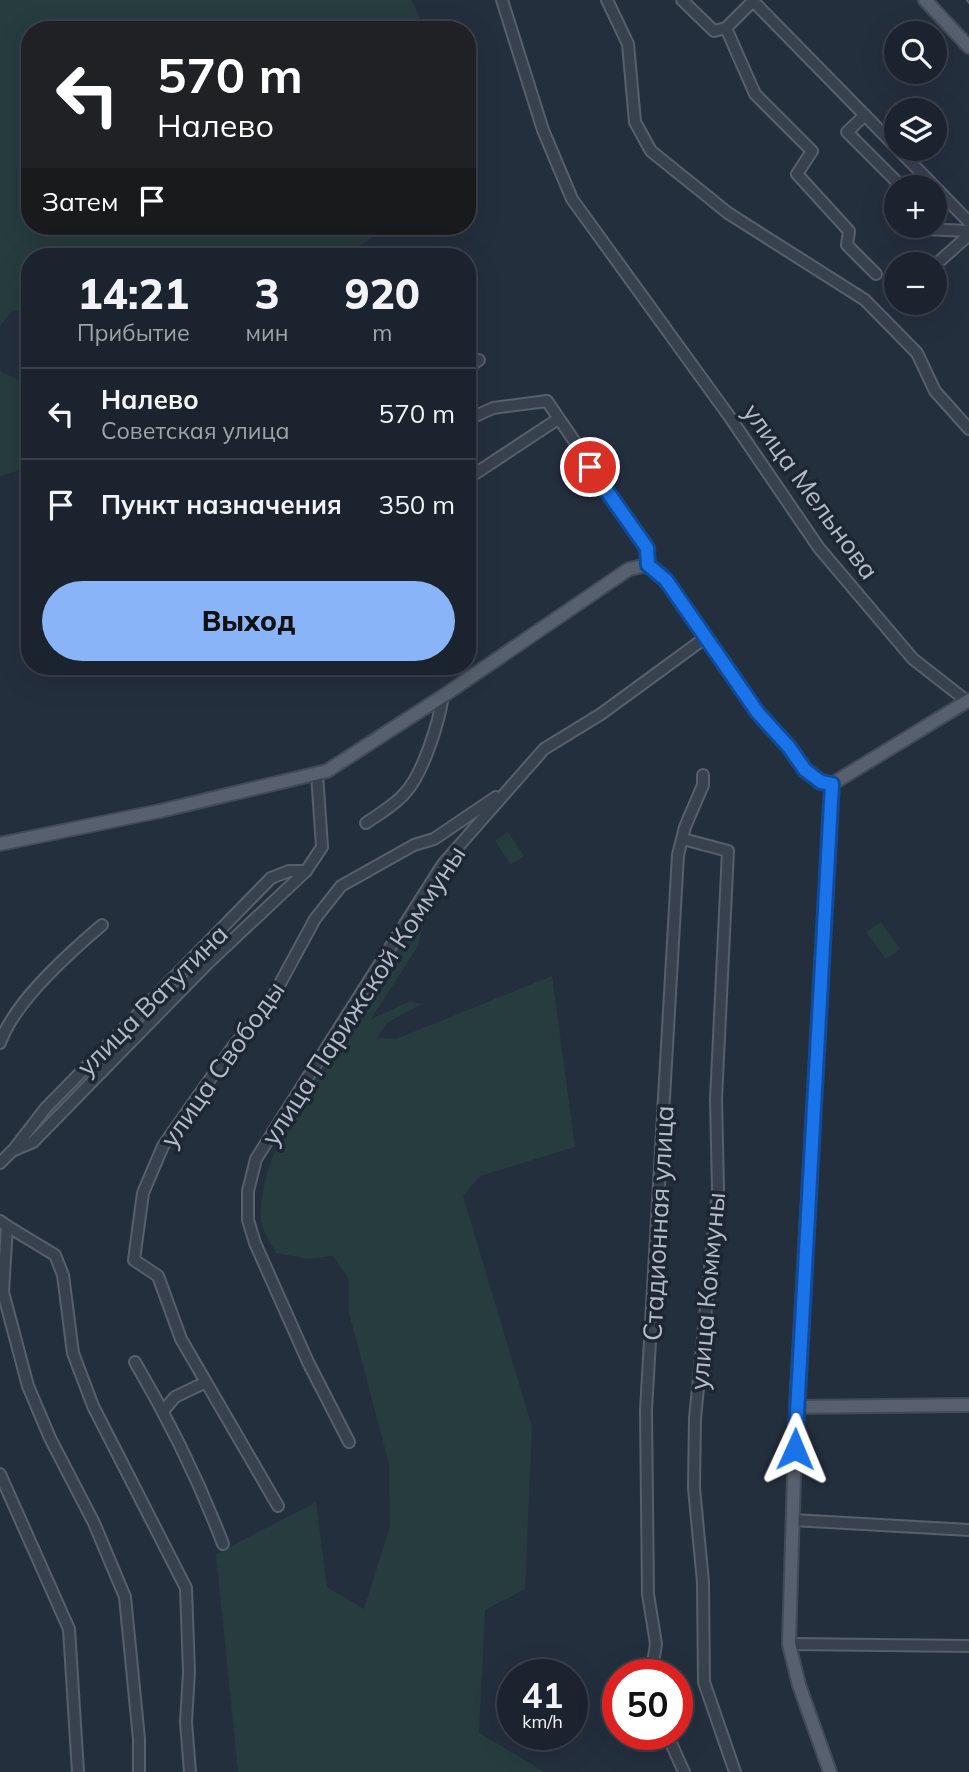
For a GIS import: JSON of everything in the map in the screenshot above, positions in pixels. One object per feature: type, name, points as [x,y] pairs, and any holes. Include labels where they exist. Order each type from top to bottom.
[{"type":"main road","points":[[925,0],[969,47]]},
{"type":"main road","points":[[476,673],[629,569],[648,565],[666,580],[758,713],[789,747],[805,770],[821,782],[832,784],[968,700]]},
{"type":"main road","points":[[0,844],[317,775],[474,675]]},
{"type":"main road","points":[[830,1772],[799,1685],[789,1644],[796,1407],[832,784]]},
{"type":"main road","points":[[796,1407],[969,1405]]},
{"type":"street","name":"улица Мельнова","points":[[502,0],[542,130],[572,200],[819,548],[913,659],[968,700]]},
{"type":"street","points":[[607,0],[628,44],[635,122],[651,151],[728,213],[865,300],[917,353],[935,391],[969,429]]},
{"type":"street","points":[[682,0],[714,31],[726,28],[754,1],[884,135]]},
{"type":"street","points":[[726,28],[755,94],[812,151],[797,174],[849,230],[847,245],[876,274]]},
{"type":"street","points":[[865,115],[847,132],[890,175]]},
{"type":"street","points":[[910,161],[969,222]]},
{"type":"street","points":[[947,231],[969,233]]},
{"type":"street","points":[[947,254],[969,233]]},
{"type":"street","points":[[476,416],[493,408],[547,401],[647,548],[648,565]]},
{"type":"street","points":[[476,473],[558,419]]},
{"type":"street","name":"улица Парижской Коммуны","points":[[349,1442],[255,1244],[248,1220],[248,1191],[256,1159],[443,864],[544,749],[601,714],[705,638]]},
{"type":"street","points":[[366,823],[404,794],[414,781],[440,713],[443,696]]},
{"type":"street","name":"улица Ватутина","points":[[12,1151],[33,1142],[207,964],[306,871],[322,847],[317,775]]},
{"type":"street","name":"Стадионная улица","points":[[654,1659],[656,1644],[648,1594],[646,1410],[678,855],[685,827],[703,785],[703,775]]},
{"type":"street","name":"улица Свободы","points":[[278,1506],[181,1339],[158,1276],[134,1260],[143,1193],[163,1146],[232,1048],[270,1002],[315,919],[341,886],[414,845],[434,839],[516,783]]},
{"type":"street","name":"улица Коммуны","points":[[683,839],[728,851],[716,1099],[718,1189],[695,1418],[694,1488],[703,1582],[704,1682],[735,1772]]},
{"type":"street","name":"улица Ватутина","points":[[0,1163],[54,1099],[271,878],[289,871],[306,871]]},
{"type":"street","points":[[0,1043],[15,1016],[59,962],[103,925]]},
{"type":"street","points":[[3,1223],[3,1293],[28,1386],[50,1438],[94,1523],[125,1597],[139,1739],[139,1772]]},
{"type":"street","points":[[3,1223],[55,1255],[63,1275],[73,1353],[93,1406],[186,1588],[189,1672],[186,1722],[190,1772]]},
{"type":"street","points":[[135,1362],[163,1410],[223,1544]]},
{"type":"street","points":[[163,1410],[175,1397],[206,1382]]},
{"type":"street","points":[[0,1474],[13,1497],[69,1629],[78,1772]]},
{"type":"street","points":[[0,1485],[13,1497]]},
{"type":"street","points":[[793,1520],[969,1530]]},
{"type":"street","points":[[789,1644],[969,1646]]},
{"type":"street","points":[[674,1750],[684,1772]]},
{"type":"green space","points":[[0,0],[412,0],[421,21],[21,21],[21,235],[375,235],[357,248],[21,248],[21,310],[13,311],[0,326]]},
{"type":"green space","points":[[0,366],[1,372],[21,381],[21,470],[0,476]]},
{"type":"green space","points":[[508,832],[524,856],[511,865],[495,841]]},
{"type":"green space","points":[[440,890],[441,897],[423,924],[418,946],[371,1019],[411,1001],[422,1004],[387,1023],[377,1038],[396,1039],[552,976],[575,1147],[480,1176],[463,1196],[532,1427],[525,1589],[485,1610],[479,1733],[497,1744],[497,1750],[508,1750],[545,1772],[238,1772],[216,1554],[316,1502],[327,1587],[364,1609],[390,1526],[389,1464],[349,1313],[349,1279],[333,1256],[309,1259],[276,1253],[264,1232],[261,1219],[263,1192],[270,1165],[293,1111],[417,920]]},
{"type":"green space","points":[[881,922],[900,949],[886,959],[866,932]]},
{"type":"route","points":[[590,467],[647,548],[648,565],[666,580],[758,713],[812,777],[832,784],[795,1449]]}]
